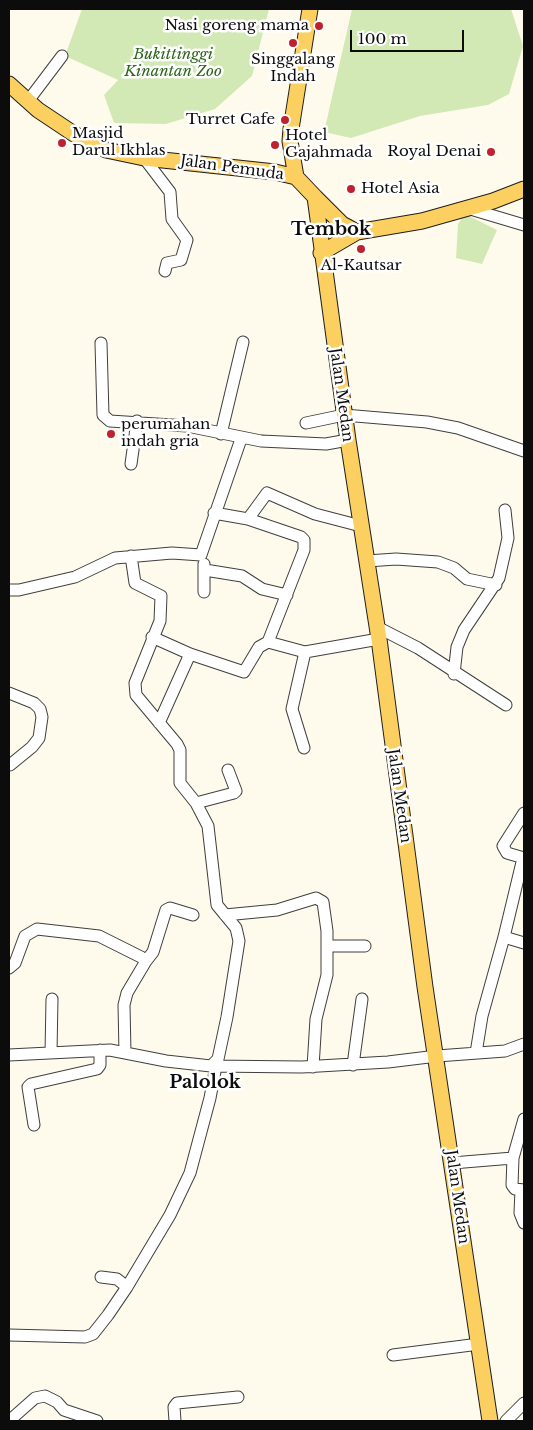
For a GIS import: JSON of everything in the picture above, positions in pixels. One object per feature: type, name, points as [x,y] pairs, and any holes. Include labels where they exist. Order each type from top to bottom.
[{"type":"main road","points":[[310,9],[291,129],[290,141],[296,177],[342,224],[357,232]]},
{"type":"main road","name":"Jalan Pemuda","points":[[9,84],[28,101],[84,140],[106,150],[144,158],[275,172],[296,177]]},
{"type":"main road","points":[[321,252],[357,232],[422,221],[493,201],[524,189]]},
{"type":"main road","name":"Jalan Medan","points":[[315,196],[344,414],[378,633],[395,770],[490,1421]]},
{"type":"street","points":[[28,101],[62,56]]},
{"type":"street","points":[[144,158],[170,192],[172,219],[187,240],[181,260],[167,262],[165,271]]},
{"type":"street","points":[[467,208],[524,225]]},
{"type":"street","points":[[221,434],[243,342]]},
{"type":"street","points":[[101,343],[103,415],[110,421],[187,426],[241,439],[308,444],[348,440]]},
{"type":"street","points":[[306,423],[344,414],[446,424],[524,451]]},
{"type":"street","points":[[131,464],[137,422]]},
{"type":"street","points":[[204,592],[205,570],[201,555],[241,439]]},
{"type":"street","points":[[248,520],[268,493],[315,514],[361,526]]},
{"type":"street","points":[[454,674],[457,647],[464,630],[496,585],[508,538],[504,510]]},
{"type":"street","points":[[152,636],[190,654],[244,672],[259,647],[268,642],[304,550],[304,540],[301,537],[248,520],[214,513]]},
{"type":"street","points":[[9,590],[18,590],[75,577],[115,558],[172,553],[201,555]]},
{"type":"street","points":[[9,1335],[89,1336],[103,1321],[127,1287],[170,1215],[193,1167],[213,1066],[218,1059],[227,1017],[238,941],[236,928],[217,905],[214,895],[208,826],[196,803],[180,783],[180,750],[139,699],[135,690],[152,636],[160,621],[161,596],[135,583],[131,556]]},
{"type":"street","points":[[367,561],[396,559],[438,562],[454,568],[467,579],[496,585]]},
{"type":"street","points":[[205,570],[242,576],[262,589],[287,595]]},
{"type":"street","points":[[268,642],[304,652],[378,633],[418,648],[454,674],[506,705]]},
{"type":"street","points":[[304,652],[292,709],[304,748]]},
{"type":"street","points":[[159,723],[190,654]]},
{"type":"street","points":[[9,692],[34,704],[40,710],[42,717],[39,738],[32,747],[10,765]]},
{"type":"street","points":[[196,803],[236,791],[228,770]]},
{"type":"street","points":[[476,1053],[482,1016],[524,858],[507,853],[503,846],[524,813]]},
{"type":"street","points":[[225,915],[277,910],[320,899],[323,902],[328,946],[327,975],[316,1019],[313,1067]]},
{"type":"street","points":[[125,1053],[124,1005],[127,993],[153,952],[166,910],[170,908],[193,915]]},
{"type":"street","points":[[9,968],[15,963],[25,936],[37,929],[70,931],[99,936],[141,957],[146,962]]},
{"type":"street","points":[[504,937],[524,943]]},
{"type":"street","points":[[328,946],[365,946]]},
{"type":"street","points":[[353,1065],[362,998]]},
{"type":"street","points":[[51,1053],[52,999]]},
{"type":"street","points":[[9,1055],[100,1050],[125,1053],[166,1062],[213,1066],[313,1067],[505,1051],[524,1044]]},
{"type":"street","points":[[34,1125],[28,1087],[32,1084],[97,1069],[100,1064],[100,1050]]},
{"type":"street","points":[[524,1120],[513,1158],[512,1185],[514,1188],[523,1190],[520,1213],[524,1223]]},
{"type":"street","points":[[452,1163],[513,1158]]},
{"type":"street","points":[[101,1277],[118,1279],[127,1287]]},
{"type":"street","points":[[393,1355],[479,1344]]},
{"type":"street","points":[[9,1421],[35,1398],[45,1396],[57,1402],[64,1410],[96,1421]]},
{"type":"street","points":[[175,1421],[174,1407],[177,1403],[238,1397]]},
{"type":"street","points":[[506,1421],[524,1403]]},
{"type":"green space","name":"Bukittinggi Kinantan Zoo","points":[[82,9],[269,9],[252,76],[215,109],[166,124],[114,123],[104,95],[118,80],[65,56]]},
{"type":"green space","points":[[352,9],[511,9],[523,46],[509,94],[488,105],[420,116],[351,138],[324,132]]},
{"type":"green space","points":[[465,214],[497,230],[482,264],[456,258],[458,224]]},
{"type":"place","name":"Nasi goreng mama","points":[[319,26]]},
{"type":"place","name":"Singgalang Indah","points":[[293,43]]},
{"type":"place","name":"Turret Cafe","points":[[285,120]]},
{"type":"place","name":"Masjid Darul Ikhlas","points":[[62,143]]},
{"type":"place","name":"Hotel Gajahmada","points":[[275,145]]},
{"type":"place","name":"Royal Denai","points":[[491,152]]},
{"type":"place","name":"Hotel Asia","points":[[351,189]]},
{"type":"place","name":"Al-Kautsar","points":[[361,249]]},
{"type":"place","name":"perumahan indah gria","points":[[111,434]]},
{"type":"district","name":"Tembok","points":[[331,230]]},
{"type":"district","name":"Palolok","points":[[205,1083]]}]
